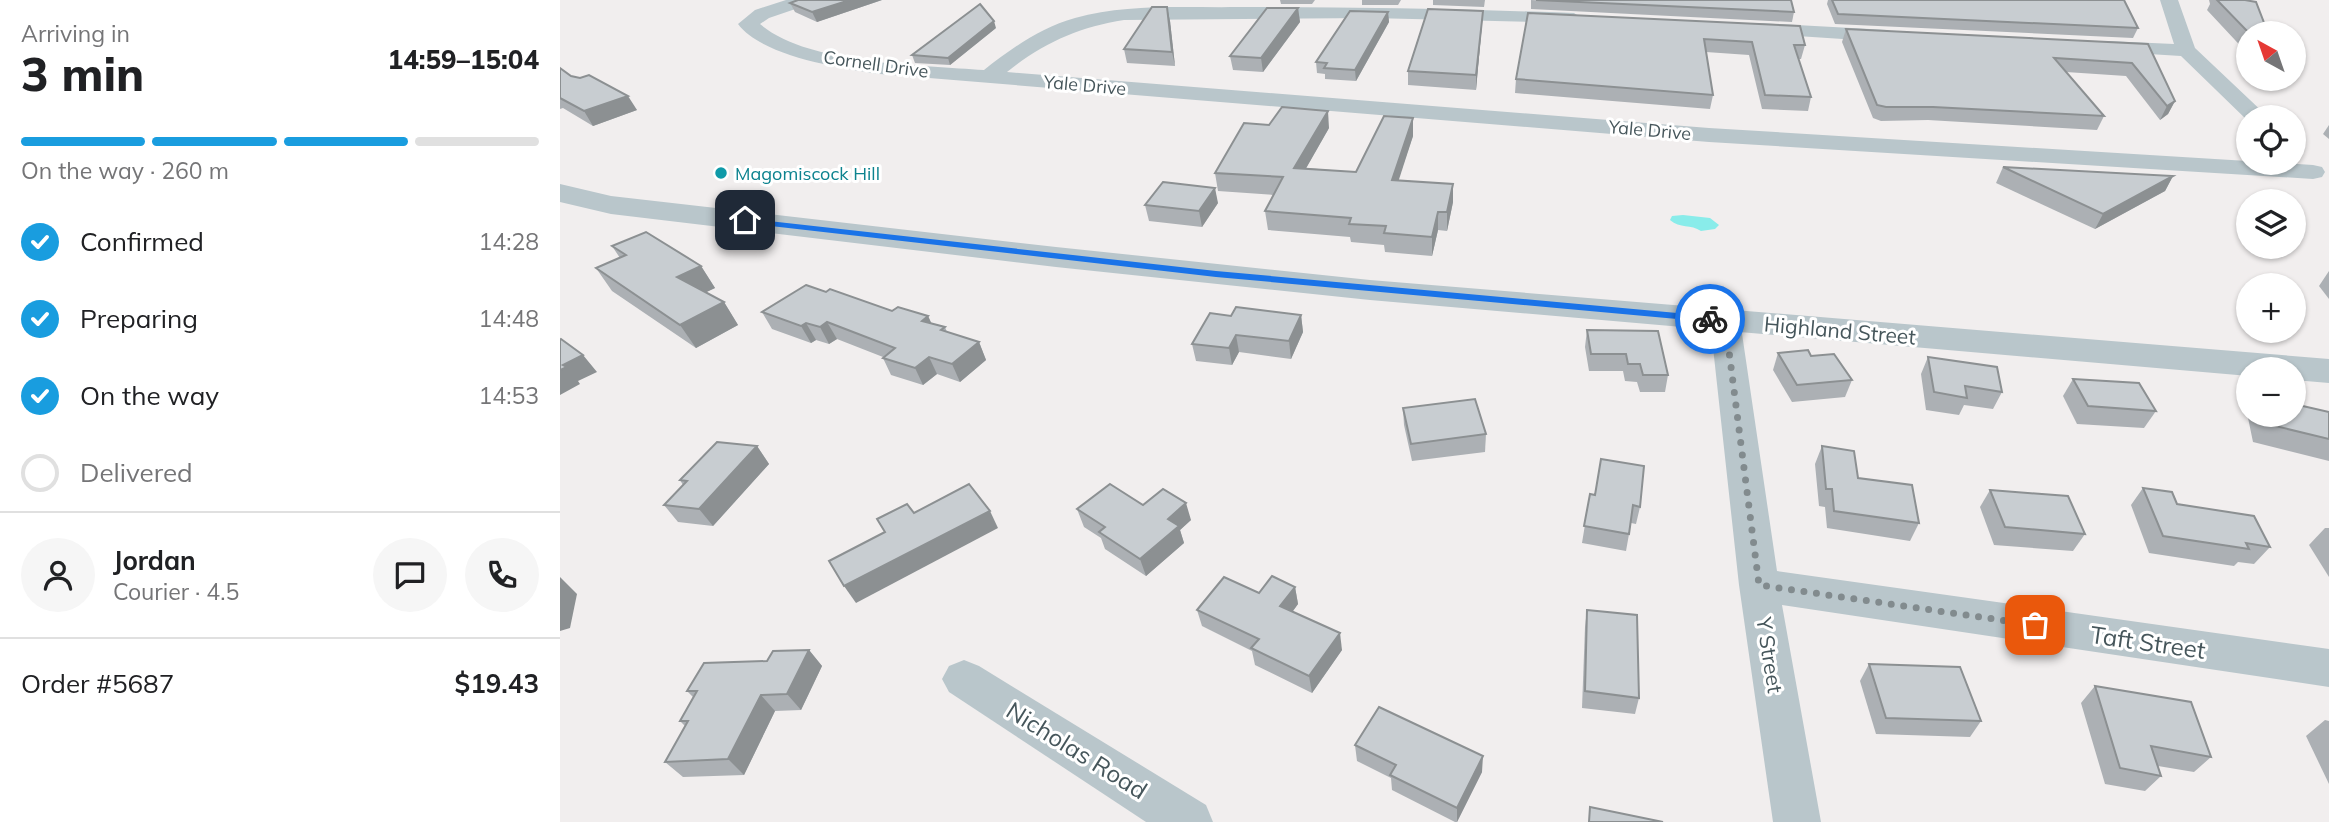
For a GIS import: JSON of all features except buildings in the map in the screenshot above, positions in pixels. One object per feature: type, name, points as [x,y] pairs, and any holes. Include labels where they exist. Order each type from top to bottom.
[{"type":"street","name":"Cornell Drive","points":[[804,0],[762,14],[748,24],[782,42],[844,62],[880,68],[988,77]]},
{"type":"street","points":[[2169,0],[2186,50],[2244,105]]},
{"type":"street","points":[[988,77],[1025,47],[1050,33],[1086,20],[1124,14],[1371,12],[1593,20]]},
{"type":"street","points":[[1735,28],[1912,38]]},
{"type":"street","points":[[2092,46],[2186,50]]},
{"type":"street","name":"Yale Drive","points":[[988,77],[1709,135],[2321,180]]},
{"type":"street","points":[[2306,166],[2321,180]]},
{"type":"street","name":"Highland Street","points":[[560,193],[611,205],[1359,289],[2329,371]]},
{"type":"street","name":"Y Street","points":[[1725,320],[1759,585],[1797,822]]},
{"type":"street","name":"Taft Street","points":[[1759,585],[2329,668]]},
{"type":"street","name":"Nicholas Road","points":[[964,679],[1189,822]]},
{"type":"water","points":[[1672,216],[1710,218],[1719,225],[1715,229],[1701,231],[1670,220]]},
{"type":"way so far","points":[[1710,319],[1725,320],[1734,407],[1759,585],[2035,625]]},
{"type":"place","name":"Magomiscock Hill","points":[[721,173]]},
{"type":"route","points":[[745,220],[1370,290],[1710,319]]}]
